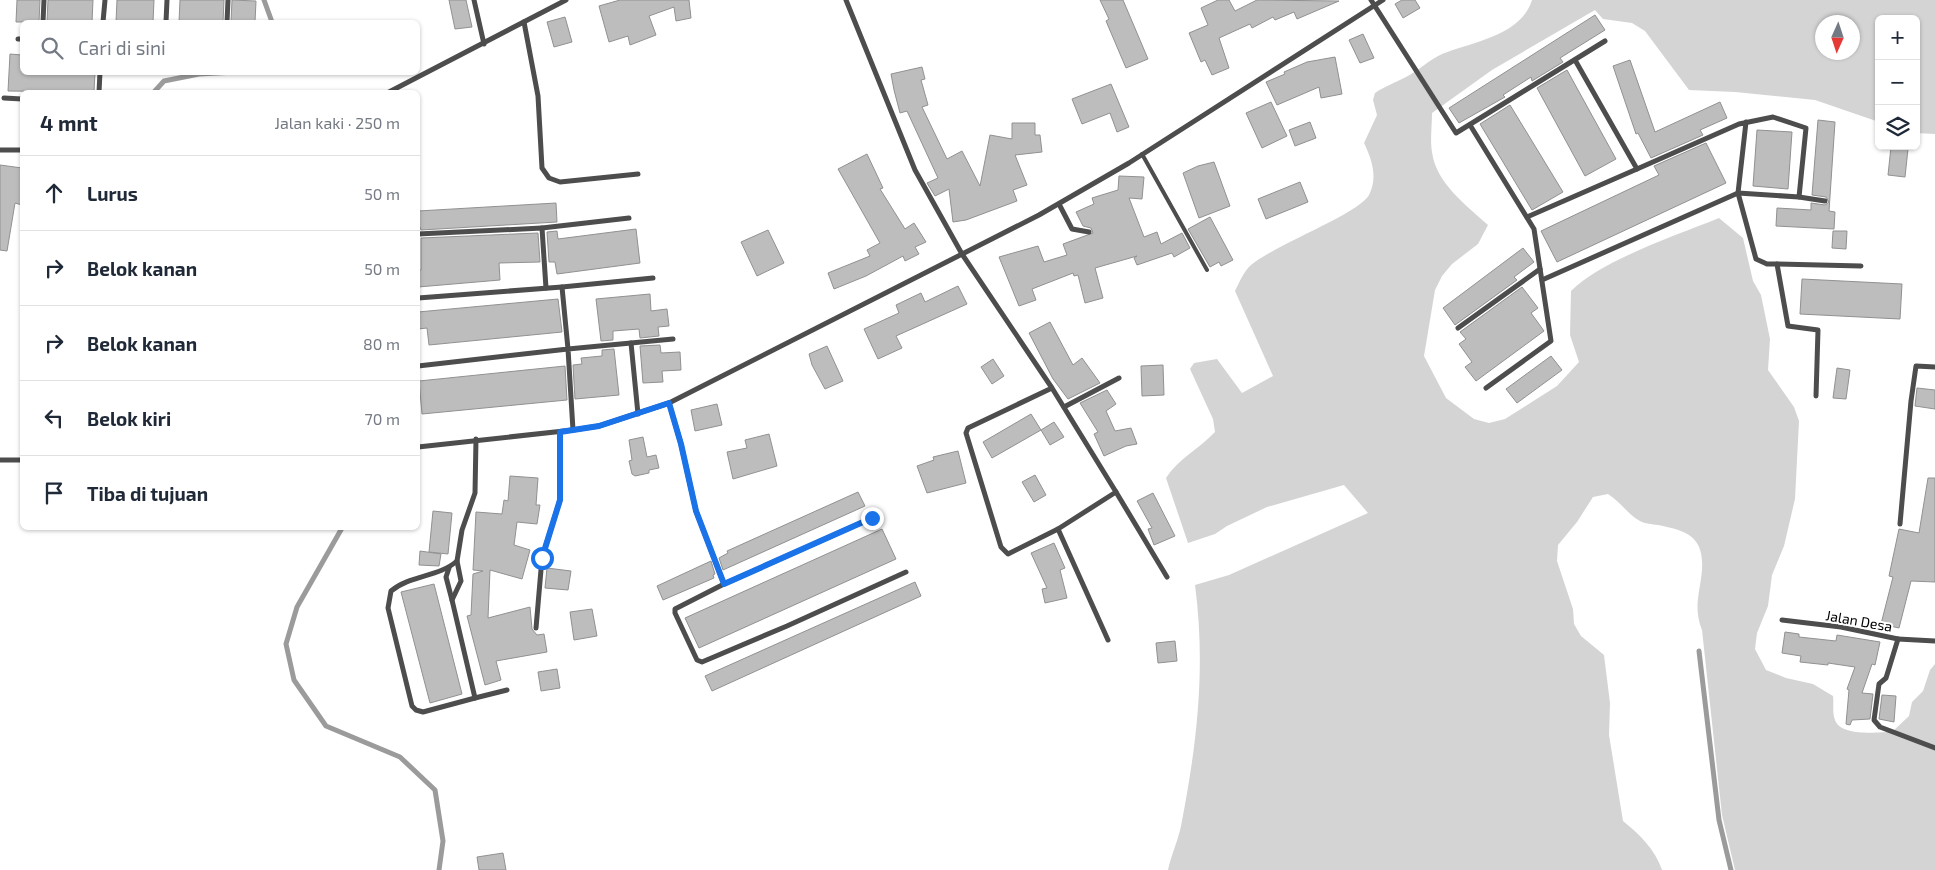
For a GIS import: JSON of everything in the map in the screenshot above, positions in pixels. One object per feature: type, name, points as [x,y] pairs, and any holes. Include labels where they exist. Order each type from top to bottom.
[{"type":"street","points":[[43,20],[44,0]]},
{"type":"street","points":[[103,20],[105,0]]},
{"type":"street","points":[[166,20],[167,0]]},
{"type":"street","points":[[227,20],[228,0]]},
{"type":"street","points":[[474,0],[484,44]]},
{"type":"street","points":[[393,90],[566,0]]},
{"type":"street","points":[[846,0],[915,170],[962,254],[1052,388],[1167,577]]},
{"type":"street","points":[[420,447],[476,439],[574,430],[638,414],[669,403],[1059,204],[1142,154],[1373,2],[1383,0]]},
{"type":"street","points":[[1373,2],[1456,133],[1605,41]]},
{"type":"street","points":[[524,22],[538,96],[542,168],[549,178],[560,182],[638,174]]},
{"type":"street","points":[[1575,60],[1638,169]]},
{"type":"street","points":[[99,90],[100,75]]},
{"type":"street","points":[[4,98],[20,99]]},
{"type":"street","points":[[1527,217],[1746,122],[1773,117],[1806,128],[1799,197]]},
{"type":"street","points":[[1746,122],[1738,193],[1756,259],[1767,264],[1861,266]]},
{"type":"street","points":[[1470,125],[1534,229],[1551,341],[1486,388]]},
{"type":"street","points":[[0,150],[20,150]]},
{"type":"street","points":[[1542,280],[1738,193],[1799,197],[1825,201]]},
{"type":"street","points":[[1059,204],[1072,229],[1089,232]]},
{"type":"street","points":[[420,234],[542,228],[629,218]]},
{"type":"street","points":[[542,228],[546,288]]},
{"type":"street","points":[[1777,264],[1788,326],[1818,330],[1816,396]]},
{"type":"street","points":[[1458,328],[1540,269]]},
{"type":"street","points":[[420,298],[652,278]]},
{"type":"street","points":[[562,287],[574,430]]},
{"type":"street","points":[[420,366],[673,339]]},
{"type":"street","points":[[631,343],[638,414]]},
{"type":"street","points":[[1900,524],[1916,366],[1935,367]]},
{"type":"street","points":[[1064,407],[1119,378]]},
{"type":"street","points":[[1052,388],[968,428],[966,433],[1004,551],[1012,553],[1058,529],[1116,492]]},
{"type":"street","points":[[669,403],[681,444],[696,511],[724,584]]},
{"type":"street","points":[[536,628],[542,558],[560,500],[560,432]]},
{"type":"street","points":[[452,600],[462,580],[457,561],[462,530],[475,493],[476,439]]},
{"type":"street","points":[[0,460],[20,460]]},
{"type":"street","points":[[872,518],[724,584],[675,609],[675,613],[697,660],[702,662],[906,572]]},
{"type":"street","points":[[1058,529],[1108,640]]},
{"type":"street","points":[[457,561],[449,568],[399,584],[391,590],[388,608],[412,706],[416,710],[423,712],[507,690]]},
{"type":"street","points":[[449,568],[446,577],[475,698]]},
{"type":"street","name":"Jalan Desa","points":[[1782,620],[1841,627],[1898,639],[1886,678],[1879,684],[1874,720],[1880,727],[1935,748]]},
{"type":"street","points":[[1898,639],[1935,641]]},
{"type":"lane","points":[[1142,154],[1207,270]]},
{"type":"shaded area","points":[[1532,0],[1935,0],[1935,134],[1920,133],[1920,15],[1875,15],[1875,121],[1815,100],[1735,92],[1689,90],[1645,31],[1632,23],[1603,19],[1595,10],[1492,70],[1432,113],[1431,147],[1439,174],[1453,193],[1488,225],[1478,244],[1452,264],[1442,276],[1435,290],[1424,356],[1446,398],[1474,419],[1489,423],[1505,419],[1557,386],[1579,362],[1570,335],[1571,291],[1585,280],[1601,269],[1641,249],[1719,218],[1743,238],[1753,281],[1761,295],[1770,339],[1768,370],[1794,407],[1799,421],[1795,499],[1784,546],[1772,575],[1768,606],[1757,633],[1755,649],[1766,670],[1786,678],[1813,684],[1833,696],[1835,720],[1844,729],[1869,733],[1892,732],[1909,716],[1912,702],[1923,691],[1930,670],[1935,664],[1935,870],[1735,870],[1722,815],[1702,630],[1698,614],[1702,570],[1700,550],[1697,543],[1686,533],[1669,527],[1642,522],[1631,515],[1608,494],[1593,497],[1577,522],[1558,545],[1557,561],[1573,609],[1574,624],[1581,636],[1604,655],[1610,703],[1609,735],[1623,821],[1646,843],[1655,855],[1662,870],[1168,870],[1181,826],[1198,706],[1200,646],[1195,585],[1229,575],[1368,513],[1344,485],[1267,507],[1227,526],[1215,534],[1188,543],[1166,478],[1176,465],[1215,432],[1213,419],[1190,369],[1194,363],[1217,359],[1242,393],[1273,376],[1235,291],[1246,270],[1262,257],[1350,211],[1369,195],[1373,182],[1373,169],[1364,143],[1377,115],[1373,100],[1375,93],[1410,75],[1442,54],[1494,36],[1517,22],[1526,12]]},
{"type":"building","points":[[17,0],[40,0],[39,20],[20,20],[20,22],[16,22]]},
{"type":"building","points":[[48,0],[93,0],[92,20],[47,20]]},
{"type":"building","points":[[117,0],[154,0],[153,20],[116,20]]},
{"type":"building","points":[[180,0],[224,0],[223,20],[179,20]]},
{"type":"building","points":[[232,0],[256,1],[255,20],[231,20]]},
{"type":"building","points":[[449,0],[466,0],[472,27],[455,29]]},
{"type":"building","points":[[620,0],[689,0],[691,18],[676,21],[674,7],[649,16],[656,35],[630,45],[628,36],[609,42],[599,6]]},
{"type":"building","points":[[1100,0],[1123,0],[1148,59],[1126,68],[1106,21],[1109,19]]},
{"type":"building","points":[[1218,0],[1229,0],[1235,11],[1257,0],[1339,1],[1297,19],[1294,12],[1275,20],[1273,17],[1252,28],[1250,24],[1219,38],[1229,68],[1212,75],[1205,60],[1201,62],[1189,33],[1208,25],[1201,8]]},
{"type":"building","points":[[1402,0],[1415,0],[1420,8],[1403,18],[1395,4]]},
{"type":"building","points":[[1595,15],[1605,30],[1560,58],[1563,62],[1532,81],[1531,77],[1503,95],[1505,97],[1459,123],[1449,108]]},
{"type":"building","points":[[565,17],[572,42],[554,47],[547,22]]},
{"type":"building","points":[[1363,34],[1374,58],[1360,63],[1349,40]]},
{"type":"building","points":[[10,54],[20,55],[20,75],[95,75],[94,90],[8,91]]},
{"type":"building","points":[[1335,57],[1342,94],[1321,98],[1319,87],[1277,105],[1266,82],[1307,62]]},
{"type":"building","points":[[1630,60],[1655,132],[1720,102],[1727,118],[1700,130],[1703,135],[1651,158],[1638,133],[1636,134],[1613,66]]},
{"type":"building","points":[[922,67],[925,79],[921,80],[928,105],[922,107],[947,159],[962,151],[980,186],[990,135],[1012,139],[1012,123],[1035,123],[1035,135],[1040,135],[1042,152],[1015,155],[1027,185],[1013,190],[1017,201],[966,220],[953,222],[949,189],[935,196],[927,183],[938,178],[907,111],[900,113],[894,90],[891,74]]},
{"type":"building","points":[[1567,70],[1616,159],[1585,176],[1537,88]]},
{"type":"building","points":[[1111,84],[1129,127],[1117,132],[1110,113],[1082,124],[1072,99]]},
{"type":"building","points":[[1271,102],[1287,136],[1262,148],[1246,113]]},
{"type":"building","points":[[1510,105],[1563,192],[1532,210],[1480,124]]},
{"type":"building","points":[[1818,120],[1835,122],[1829,211],[1835,212],[1834,229],[1776,226],[1777,208],[1811,210],[1811,203],[1825,205],[1829,202],[1826,197],[1812,195]]},
{"type":"building","points":[[1310,122],[1316,138],[1295,146],[1289,130]]},
{"type":"building","points":[[1757,130],[1792,132],[1788,189],[1753,186]]},
{"type":"building","points":[[1706,143],[1726,183],[1557,262],[1541,231],[1659,175],[1654,166]]},
{"type":"building","points":[[1891,150],[1908,150],[1905,177],[1888,175]]},
{"type":"building","points":[[867,154],[883,188],[880,189],[905,229],[914,223],[926,242],[915,247],[919,254],[905,261],[903,256],[866,276],[834,289],[828,273],[870,256],[867,250],[880,243],[838,169]]},
{"type":"building","points":[[1214,162],[1230,206],[1199,218],[1183,173],[1198,166]]},
{"type":"building","points":[[0,165],[20,168],[20,204],[15,203],[7,251],[0,250]]},
{"type":"building","points":[[1119,176],[1144,177],[1142,199],[1129,198],[1144,237],[1157,232],[1161,244],[1182,233],[1190,248],[1174,257],[1172,253],[1137,265],[1134,258],[1137,256],[1095,268],[1103,298],[1085,303],[1078,275],[1074,276],[1073,273],[1032,289],[1036,300],[1019,306],[999,257],[1038,246],[1044,262],[1067,255],[1063,244],[1093,233],[1091,228],[1083,226],[1076,212],[1094,204],[1092,198],[1118,190]]},
{"type":"building","points":[[1300,182],[1308,202],[1266,219],[1258,199]]},
{"type":"building","points":[[556,203],[557,222],[421,230],[420,211]]},
{"type":"building","points":[[1210,217],[1233,260],[1221,266],[1219,262],[1210,267],[1188,229]]},
{"type":"building","points":[[636,229],[640,263],[557,274],[555,262],[549,262],[547,232],[557,231],[558,239]]},
{"type":"building","points":[[768,230],[784,263],[757,276],[741,242]]},
{"type":"building","points":[[1833,231],[1847,231],[1846,249],[1832,248]]},
{"type":"building","points":[[538,233],[540,262],[499,263],[500,280],[420,287],[421,238]]},
{"type":"building","points":[[1523,248],[1534,262],[1514,277],[1517,280],[1455,325],[1443,308]]},
{"type":"building","points":[[1802,279],[1902,284],[1900,319],[1800,314]]},
{"type":"building","points":[[958,286],[967,304],[896,336],[902,348],[878,359],[864,329],[899,313],[896,305],[921,293],[925,302]]},
{"type":"building","points":[[1522,287],[1538,308],[1531,313],[1544,331],[1476,381],[1465,367],[1472,362],[1459,344],[1466,339],[1460,332]]},
{"type":"building","points":[[650,294],[651,311],[667,309],[669,326],[658,327],[659,336],[640,338],[639,329],[613,331],[613,340],[601,341],[596,299]]},
{"type":"building","points":[[558,299],[562,332],[429,345],[427,328],[420,329],[420,312]]},
{"type":"building","points":[[1050,322],[1073,365],[1082,358],[1100,383],[1068,399],[1053,379],[1029,333]]},
{"type":"building","points":[[660,345],[661,353],[680,352],[681,370],[662,371],[663,382],[643,383],[640,346]]},
{"type":"building","points":[[827,346],[843,381],[825,389],[812,365],[809,354]]},
{"type":"building","points":[[614,349],[619,395],[575,399],[573,365],[582,364],[581,358],[602,356],[602,350]]},
{"type":"building","points":[[1551,356],[1562,370],[1517,403],[1506,389]]},
{"type":"building","points":[[993,359],[1004,376],[992,384],[981,367]]},
{"type":"building","points":[[1163,365],[1164,395],[1142,396],[1141,366]]},
{"type":"building","points":[[565,366],[567,400],[422,414],[420,381]]},
{"type":"building","points":[[1837,368],[1850,370],[1846,399],[1833,398]]},
{"type":"building","points":[[1917,388],[1935,390],[1935,409],[1915,406]]},
{"type":"building","points":[[1107,390],[1116,404],[1106,411],[1115,431],[1131,428],[1137,444],[1126,446],[1104,456],[1094,434],[1098,432],[1080,403]]},
{"type":"building","points":[[717,404],[722,425],[695,431],[691,410]]},
{"type":"building","points":[[1031,414],[1041,430],[992,458],[983,442]]},
{"type":"building","points":[[1054,422],[1064,437],[1050,445],[1041,430]]},
{"type":"building","points":[[769,434],[777,466],[733,479],[727,452],[747,448],[745,440]]},
{"type":"building","points":[[643,437],[647,457],[656,455],[659,468],[649,470],[649,473],[635,476],[632,474],[629,461],[632,460],[629,440]]},
{"type":"building","points":[[958,451],[966,483],[927,493],[917,466],[934,460],[933,457]]},
{"type":"building","points":[[1035,475],[1046,495],[1034,502],[1022,482]]},
{"type":"building","points":[[510,476],[538,478],[536,505],[540,505],[537,524],[517,522],[514,545],[530,550],[522,579],[490,570],[488,618],[530,607],[532,629],[537,635],[544,634],[547,652],[496,661],[501,680],[485,685],[467,616],[471,615],[473,574],[483,571],[473,570],[476,512],[502,514],[504,500],[508,501]]},
{"type":"building","points":[[1928,478],[1935,478],[1935,582],[1911,581],[1899,628],[1881,624],[1893,577],[1889,576],[1899,529],[1919,533]]},
{"type":"building","points":[[858,492],[865,506],[723,570],[719,558],[728,553],[727,551]]},
{"type":"building","points":[[1153,493],[1175,536],[1154,545],[1148,529],[1152,528],[1137,501]]},
{"type":"building","points":[[433,511],[452,513],[448,554],[429,552]]},
{"type":"building","points":[[882,529],[896,559],[699,648],[685,618]]},
{"type":"building","points":[[1054,543],[1065,568],[1060,570],[1067,598],[1045,603],[1042,589],[1047,588],[1031,553]]},
{"type":"building","points":[[420,551],[441,554],[439,566],[419,565]]},
{"type":"building","points":[[711,561],[715,574],[713,575],[714,578],[663,600],[657,586]]},
{"type":"building","points":[[547,568],[571,571],[568,590],[545,588]]},
{"type":"building","points":[[915,582],[921,596],[712,691],[705,676]]},
{"type":"building","points":[[434,584],[462,694],[430,703],[401,592]]},
{"type":"building","points":[[592,609],[597,636],[574,640],[570,612]]},
{"type":"building","points":[[1785,632],[1799,634],[1799,637],[1836,641],[1837,635],[1880,642],[1875,665],[1872,664],[1862,693],[1873,694],[1870,719],[1852,720],[1850,725],[1846,724],[1849,690],[1847,689],[1855,667],[1828,663],[1828,665],[1800,662],[1801,656],[1782,653]]},
{"type":"building","points":[[1175,641],[1177,661],[1158,663],[1156,643]]},
{"type":"building","points":[[557,669],[560,688],[541,691],[538,672]]},
{"type":"building","points":[[1882,695],[1896,696],[1894,722],[1879,719]]},
{"type":"building","points":[[503,853],[506,870],[479,870],[477,857]]},
{"type":"waterway","points":[[264,0],[271,20]]},
{"type":"waterway","points":[[156,90],[164,81],[194,75]]},
{"type":"waterway","points":[[341,530],[297,607],[286,644],[294,680],[326,726],[400,757],[435,790],[443,841],[439,870]]},
{"type":"waterway","points":[[1699,651],[1719,820],[1731,870]]},
{"type":"route","points":[[542,558],[547,539],[556,520],[560,500],[560,432],[599,426],[669,403],[681,444],[696,511],[724,584],[872,518]]}]
